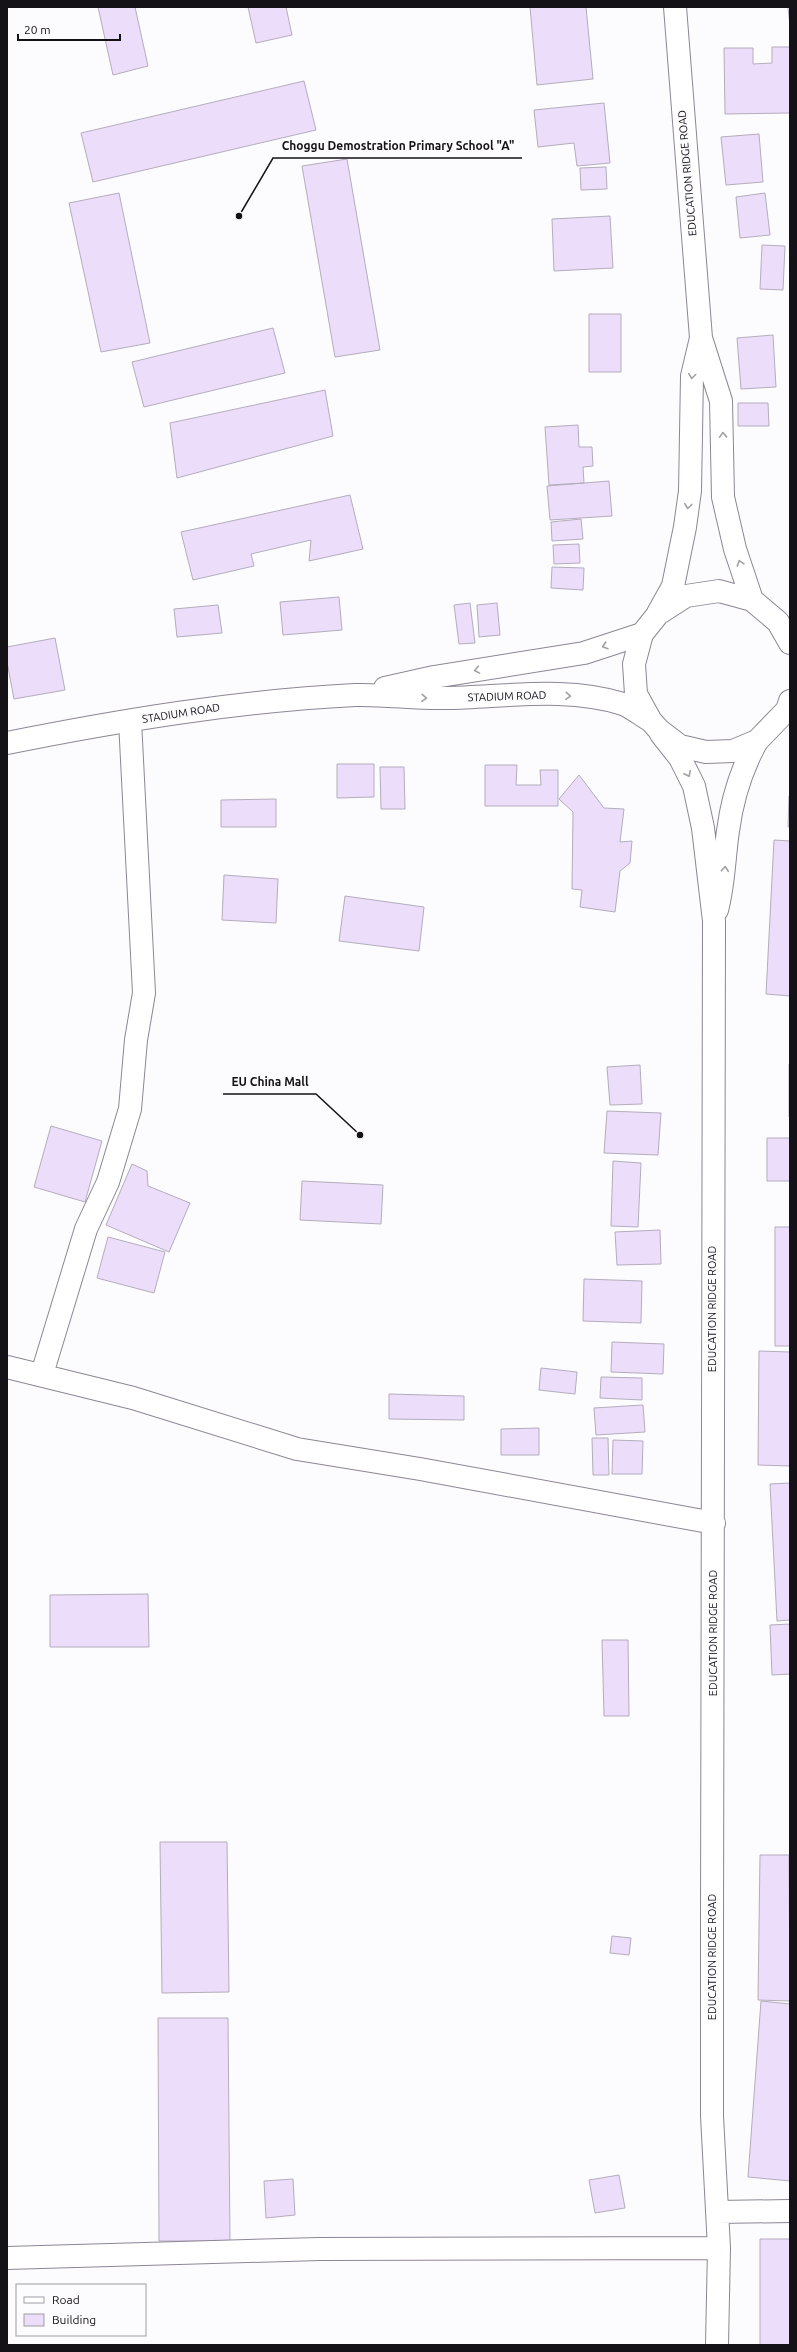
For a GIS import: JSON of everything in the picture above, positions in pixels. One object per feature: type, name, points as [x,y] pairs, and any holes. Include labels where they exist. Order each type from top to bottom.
[{"type":"street","name":"EDUCATION RIDGE ROAD","points":[[674,7],[701,338],[721,401],[723,497],[735,549],[752,600]]},
{"type":"street","name":"EDUCATION RIDGE ROAD","points":[[658,614],[673,586],[685,527],[690,491],[692,376],[701,338]]},
{"type":"street","points":[[655,726],[636,694],[634,664],[642,634],[658,614],[686,596],[719,591],[752,600],[784,627],[790,643]]},
{"type":"street","name":"STADIUM ROAD","points":[[357,695],[434,677],[584,653],[642,634]]},
{"type":"street","name":"STADIUM ROAD","points":[[7,743],[201,708],[357,695],[436,698],[527,694],[598,698],[624,705],[655,726],[680,746],[706,752],[733,751],[757,741]]},
{"type":"street","points":[[757,741],[789,707]]},
{"type":"street","points":[[42,1374],[86,1229],[108,1182],[130,1108],[136,1040],[144,993],[130,721]]},
{"type":"street","name":"EDUCATION RIDGE ROAD","points":[[655,726],[680,758],[694,786],[703,828],[714,921],[714,1077],[711,1205],[714,1523],[712,2108],[719,2248],[717,2345]]},
{"type":"street","name":"EDUCATION RIDGE ROAD","points":[[714,921],[723,889],[728,831],[732,810],[747,760],[757,741]]},
{"type":"street","points":[[7,1367],[42,1374],[133,1398],[297,1448],[714,1523]]},
{"type":"street","points":[[717,2212],[790,2211]]},
{"type":"street","points":[[7,2258],[319,2249],[719,2248]]},
{"type":"building","points":[[98,7],[135,7],[148,66],[113,75]]},
{"type":"building","points":[[248,7],[286,7],[292,35],[256,43]]},
{"type":"building","points":[[530,7],[586,7],[593,79],[537,85]]},
{"type":"building","points":[[788,7],[790,7],[790,27]]},
{"type":"building","points":[[772,47],[790,47],[790,113],[725,114],[724,48],[753,48],[753,64],[772,63]]},
{"type":"building","points":[[304,81],[316,130],[93,182],[81,133]]},
{"type":"building","points":[[604,103],[610,163],[577,166],[574,143],[538,147],[534,110]]},
{"type":"building","points":[[759,134],[763,182],[726,185],[721,137]]},
{"type":"building","points":[[347,159],[380,350],[335,357],[302,166]]},
{"type":"building","points":[[606,167],[607,189],[581,190],[580,168]]},
{"type":"building","points":[[119,193],[150,343],[101,352],[69,203]]},
{"type":"building","points":[[765,193],[770,235],[740,238],[736,197]]},
{"type":"building","points":[[610,216],[613,268],[554,271],[552,219]]},
{"type":"building","points":[[762,245],[785,246],[783,290],[760,289]]},
{"type":"building","points":[[589,314],[621,314],[621,372],[589,372]]},
{"type":"building","points":[[273,328],[285,373],[144,407],[132,362]]},
{"type":"building","points":[[773,335],[776,387],[741,389],[737,338]]},
{"type":"building","points":[[325,390],[333,436],[177,478],[170,423]]},
{"type":"building","points":[[738,403],[768,403],[769,426],[738,426]]},
{"type":"building","points":[[578,425],[579,447],[592,447],[593,466],[583,467],[584,483],[549,485],[545,427]]},
{"type":"building","points":[[609,481],[612,516],[550,520],[547,486]]},
{"type":"building","points":[[350,495],[363,549],[309,561],[311,540],[251,554],[254,566],[193,580],[181,532]]},
{"type":"building","points":[[581,519],[583,539],[552,541],[551,522]]},
{"type":"building","points":[[579,544],[580,563],[554,564],[553,545]]},
{"type":"building","points":[[552,567],[584,568],[583,590],[551,588]]},
{"type":"building","points":[[339,597],[342,630],[283,635],[280,602]]},
{"type":"building","points":[[470,603],[475,643],[459,644],[454,605]]},
{"type":"building","points":[[497,603],[500,635],[479,637],[477,605]]},
{"type":"building","points":[[218,605],[222,633],[177,637],[174,609]]},
{"type":"building","points":[[55,638],[65,690],[14,699],[7,662],[7,647]]},
{"type":"building","points":[[337,764],[374,764],[374,797],[337,798]]},
{"type":"building","points":[[485,765],[517,765],[516,785],[541,785],[540,770],[558,770],[558,806],[485,806]]},
{"type":"building","points":[[380,767],[404,767],[405,809],[381,809]]},
{"type":"building","points":[[579,775],[604,808],[624,809],[620,842],[632,841],[630,863],[620,871],[615,912],[580,907],[582,890],[572,889],[573,812],[559,799]]},
{"type":"building","points":[[789,796],[790,827],[788,827]]},
{"type":"building","points":[[276,799],[276,827],[221,827],[221,800]]},
{"type":"building","points":[[774,840],[790,841],[790,996],[766,994]]},
{"type":"building","points":[[224,875],[278,879],[276,923],[222,920]]},
{"type":"building","points":[[345,896],[424,907],[419,951],[339,941]]},
{"type":"building","points":[[790,1064],[790,1117],[789,1117]]},
{"type":"building","points":[[640,1065],[642,1104],[610,1105],[607,1067]]},
{"type":"building","points":[[607,1111],[661,1113],[658,1155],[604,1153]]},
{"type":"building","points":[[51,1126],[102,1141],[85,1202],[34,1187]]},
{"type":"building","points":[[767,1138],[790,1138],[790,1181],[767,1181]]},
{"type":"building","points":[[613,1161],[641,1163],[638,1227],[611,1226]]},
{"type":"building","points":[[132,1164],[147,1171],[148,1186],[190,1203],[169,1252],[106,1225]]},
{"type":"building","points":[[302,1181],[383,1185],[381,1224],[300,1220]]},
{"type":"building","points":[[775,1227],[790,1227],[790,1346],[775,1346]]},
{"type":"building","points":[[660,1230],[661,1264],[617,1265],[615,1232]]},
{"type":"building","points":[[108,1237],[165,1252],[154,1293],[97,1278]]},
{"type":"building","points":[[584,1279],[642,1281],[641,1323],[583,1321]]},
{"type":"building","points":[[612,1342],[664,1344],[663,1374],[611,1372]]},
{"type":"building","points":[[759,1351],[790,1352],[790,1466],[758,1465]]},
{"type":"building","points":[[541,1368],[577,1372],[575,1394],[539,1390]]},
{"type":"building","points":[[601,1377],[642,1378],[642,1400],[600,1398]]},
{"type":"building","points":[[389,1394],[464,1396],[464,1420],[389,1419]]},
{"type":"building","points":[[643,1405],[645,1432],[596,1435],[594,1408]]},
{"type":"building","points":[[539,1428],[539,1455],[501,1455],[501,1429]]},
{"type":"building","points":[[592,1438],[608,1438],[609,1475],[593,1475]]},
{"type":"building","points":[[613,1440],[643,1441],[642,1474],[612,1474]]},
{"type":"building","points":[[790,1483],[790,1620],[777,1621],[770,1484]]},
{"type":"building","points":[[148,1594],[149,1647],[50,1647],[50,1595]]},
{"type":"building","points":[[790,1624],[790,1674],[772,1675],[770,1625]]},
{"type":"building","points":[[602,1640],[628,1640],[629,1716],[604,1716]]},
{"type":"building","points":[[160,1842],[227,1842],[229,1992],[162,1993]]},
{"type":"building","points":[[760,1855],[789,1855],[790,2001],[758,2000]]},
{"type":"building","points":[[612,1936],[631,1938],[629,1955],[610,1953]]},
{"type":"building","points":[[761,2001],[790,2004],[790,2181],[748,2177]]},
{"type":"building","points":[[158,2018],[228,2018],[230,2241],[159,2241]]},
{"type":"building","points":[[619,2175],[625,2208],[595,2213],[589,2180]]},
{"type":"building","points":[[293,2179],[295,2215],[266,2218],[264,2181]]},
{"type":"building","points":[[760,2239],[790,2239],[790,2345],[760,2345]]},
{"type":"place","name":"Choggu Demostration Primary School \"A\"","points":[[239,216]]},
{"type":"place","name":"EU China Mall","points":[[360,1135]]}]
